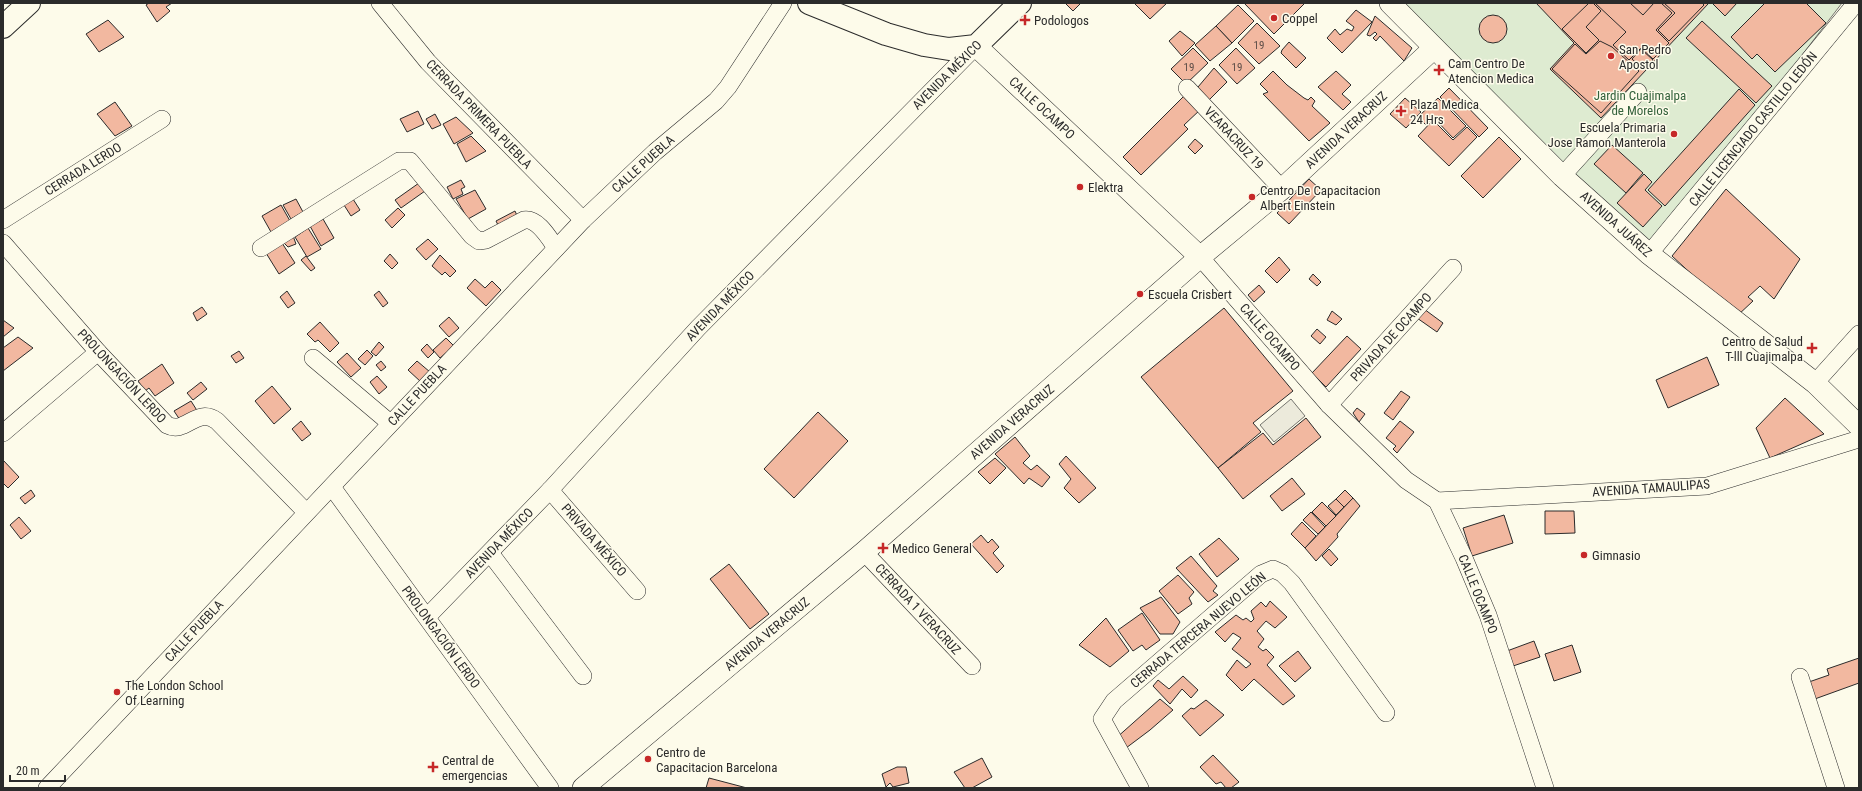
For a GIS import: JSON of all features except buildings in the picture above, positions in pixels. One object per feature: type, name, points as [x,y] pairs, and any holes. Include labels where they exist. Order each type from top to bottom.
[{"type":"main road","points":[[3,27],[29,3]]},
{"type":"main road","points":[[809,3],[866,26],[924,45],[949,49],[976,46]]},
{"type":"main road","name":"AVENIDA MÉXICO","points":[[976,46],[1020,3]]},
{"type":"street","name":"CERRADA PRIMERA PUEBLA","points":[[380,3],[428,62],[583,220]]},
{"type":"street","name":"CALLE PUEBLA","points":[[47,788],[583,220],[655,152],[716,101],[728,87],[783,3]]},
{"type":"street","name":"AVENIDA JUÁREZ","points":[[1390,3],[1562,176],[1649,254],[1814,383],[1859,426]]},
{"type":"street","name":"CALLE LICENCIADO CASTILLO LEDÓN","points":[[1649,254],[1856,3]]},
{"type":"street","name":"CALLE OCAMPO","points":[[976,46],[1200,257],[1329,405],[1380,457],[1406,480],[1437,501],[1464,558],[1488,615],[1545,788]]},
{"type":"street","name":"AVENIDA MÉXICO","points":[[427,617],[550,490],[698,328],[976,46]]},
{"type":"street","name":"AVENIDA VERACRUZ","points":[[583,788],[864,552],[1200,257],[1282,189],[1434,48]]},
{"type":"street","name":"VEARACRUZ 19","points":[[1187,88],[1282,189]]},
{"type":"street","points":[[1562,176],[1638,92]]},
{"type":"street","name":"CERRADA LERDO","points":[[3,220],[162,119]]},
{"type":"street","points":[[260,248],[398,161],[410,161],[472,236],[479,241],[486,240],[524,220],[530,219],[535,222],[556,248]]},
{"type":"street","name":"PROLONGACIÓN LERDO","points":[[3,243],[98,352],[167,425],[172,428],[180,427],[202,416],[210,416],[217,421],[306,512]]},
{"type":"street","name":"PRIVADA DE OCAMPO","points":[[1329,405],[1453,268]]},
{"type":"street","points":[[1814,383],[1859,334]]},
{"type":"street","points":[[3,433],[98,352]]},
{"type":"street","points":[[313,358],[390,423]]},
{"type":"street","name":"AVENIDA TAMAULIPAS","points":[[1437,501],[1707,486],[1859,439]]},
{"type":"street","name":"PROLONGACIÓN LERDO","points":[[332,486],[550,788]]},
{"type":"street","name":"PRIVADA MÉXICO","points":[[550,490],[637,591]]},
{"type":"street","name":"CERRADA 1 VERACRUZ","points":[[864,552],[972,666]]},
{"type":"street","points":[[490,553],[583,676]]},
{"type":"street","name":"CERRADA TERCERA NUEVO LEÓN","points":[[1140,788],[1102,719],[1114,701],[1261,574],[1273,569],[1282,573],[1292,583],[1386,713]]},
{"type":"street","points":[[1800,677],[1836,788]]},
{"type":"green space","name":"Jardin Cuajimalpa de Morelos","points":[[1390,3],[1842,3],[1653,249]]},
{"type":"shaded area","points":[[1291,399],[1305,416],[1274,442],[1260,425]]},
{"type":"place","name":"Coppel","points":[[1274,18]]},
{"type":"place","name":"Podologos","points":[[1025,20]]},
{"type":"place","name":"San Pedro Apostol","points":[[1611,56]]},
{"type":"place","name":"Cam Centro De Atencion Medica","points":[[1439,70]]},
{"type":"place","name":"Plaza Medica 24 Hrs","points":[[1401,111]]},
{"type":"place","name":"Escuela Primaria Jose Ramon Manterola","points":[[1674,134]]},
{"type":"place","name":"Elektra","points":[[1080,187]]},
{"type":"place","name":"Centro De Capacitacion Albert Einstein","points":[[1252,197]]},
{"type":"place","name":"Escuela Crisbert","points":[[1140,294]]},
{"type":"place","name":"Centro de Salud T-lll Cuajimalpa","points":[[1812,348]]},
{"type":"place","name":"Medico General","points":[[883,548]]},
{"type":"place","name":"Gimnasio","points":[[1584,555]]},
{"type":"place","name":"The London School Of Learning","points":[[117,692]]},
{"type":"place","name":"Centro de Capacitacion Barcelona","points":[[648,759]]},
{"type":"place","name":"Central de emergencias","points":[[433,767]]}]
